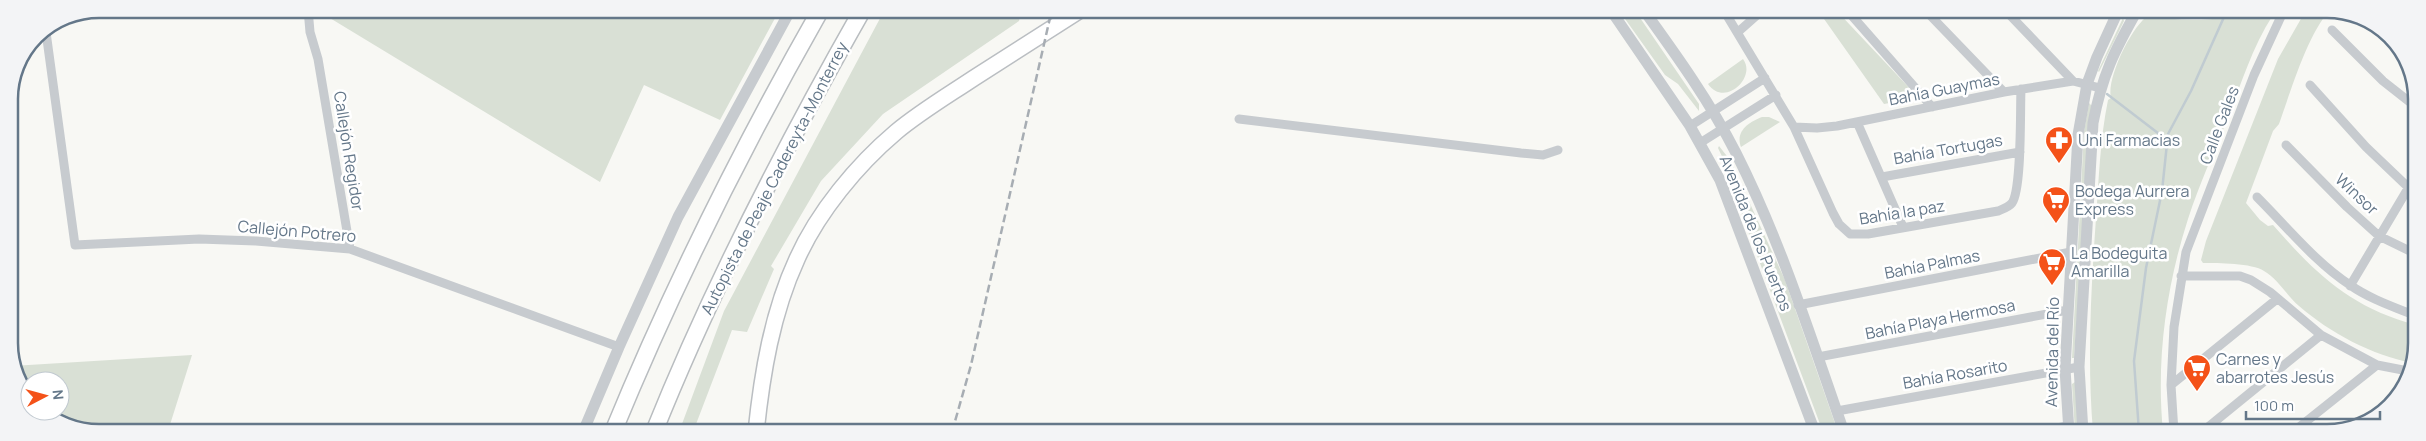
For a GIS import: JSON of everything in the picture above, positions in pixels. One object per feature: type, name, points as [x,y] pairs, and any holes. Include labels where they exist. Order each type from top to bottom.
[{"type":"highway","points":[[616,424],[695,245],[768,102],[816,18]]},
{"type":"highway","name":"Autopista de Peaje Cadereyta-Monterrey","points":[[657,424],[736,245],[812,100],[858,18]]},
{"type":"main road","points":[[757,424],[765,365],[774,324],[796,260],[836,198],[866,160],[895,133],[929,108],[1068,18]]},
{"type":"main road","points":[[794,270],[801,263],[823,225],[849,188],[885,149],[935,109],[1080,18]]},
{"type":"street","name":"Callejón Regidor","points":[[309,18],[310,32],[318,58],[350,249]]},
{"type":"street","points":[[586,424],[618,347],[678,217],[786,18]]},
{"type":"street","name":"Avenida de los Puertos","points":[[1616,18],[1690,126],[1726,194],[1812,424]]},
{"type":"street","name":"Avenida de los Puertos","points":[[1649,18],[1690,75],[1712,111],[1760,206],[1841,424]]},
{"type":"street","name":"Bahía la paz","points":[[1728,18],[1794,127],[1833,213],[1844,230],[1850,234],[1858,235],[1998,211],[2011,205],[2015,196],[2020,152],[2021,90]]},
{"type":"street","points":[[1738,32],[1754,18]]},
{"type":"street","points":[[1854,18],[1932,107]]},
{"type":"street","points":[[1933,18],[2004,92]]},
{"type":"street","points":[[2012,18],[2073,81]]},
{"type":"street","name":"Avenida del Río","points":[[2068,424],[2065,368],[2078,135],[2088,84],[2097,56],[2115,18]]},
{"type":"street","name":"Avenida del Río","points":[[2083,424],[2079,366],[2089,161],[2093,124],[2100,88],[2117,46],[2133,18]]},
{"type":"street","name":"Calle Gales","points":[[2173,424],[2171,385],[2174,327],[2186,252],[2254,75],[2280,18]]},
{"type":"street","points":[[2332,30],[2383,81],[2408,101]]},
{"type":"street","name":"Callejón Potrero","points":[[47,37],[75,245],[200,240],[256,241],[350,249],[618,347]]},
{"type":"street","points":[[1690,126],[1765,78]]},
{"type":"street","name":"Bahía Guaymas","points":[[1794,127],[1817,128],[1857,122],[2004,92],[2073,81],[2100,88]]},
{"type":"street","points":[[2310,86],[2366,148],[2408,186]]},
{"type":"street","points":[[1700,143],[1776,95]]},
{"type":"street","points":[[1238,119],[1521,153],[1544,155],[1558,150]]},
{"type":"street","points":[[1857,122],[1903,227]]},
{"type":"street","name":"Winsor","points":[[2286,144],[2347,207],[2379,236],[2408,250]]},
{"type":"street","name":"Bahía Tortugas","points":[[1882,176],[2020,152]]},
{"type":"street","points":[[2350,286],[2379,236],[2408,196]]},
{"type":"street","points":[[2258,197],[2319,261],[2350,286],[2408,313]]},
{"type":"street","name":"Bahía Palmas","points":[[1798,305],[2071,252]]},
{"type":"street","points":[[2181,276],[2240,276],[2251,280],[2321,335],[2377,365],[2403,370]]},
{"type":"street","points":[[2171,385],[2277,299]]},
{"type":"street","name":"Bahía Playa Hermosa","points":[[1818,358],[2068,310]]},
{"type":"street","points":[[2212,424],[2321,335]]},
{"type":"street","points":[[2303,424],[2377,365]]},
{"type":"street","name":"Bahía Rosarito","points":[[1836,411],[2079,366]]},
{"type":"shaded area","points":[[330,18],[775,18],[720,120],[644,85],[600,182]]},
{"type":"shaded area","points":[[880,18],[1020,18],[1019,21],[883,114],[821,181],[771,266],[774,269],[747,332],[732,330],[696,424],[682,424],[724,311]]},
{"type":"shaded area","points":[[1624,18],[1640,18],[1699,104],[1699,111],[1678,84],[1665,75]]},
{"type":"shaded area","points":[[1823,18],[1843,18],[1917,98],[1884,104]]},
{"type":"shaded area","points":[[2123,18],[2124,21],[2099,72],[2098,71]]},
{"type":"shaded area","points":[[2146,18],[2271,18],[2253,53],[2202,181],[2180,245],[2169,297],[2162,351],[2162,424],[2092,424],[2090,351],[2094,245],[2103,129],[2108,100],[2111,98],[2112,78],[2128,41]]},
{"type":"shaded area","points":[[2301,18],[2324,18],[2307,48],[2279,124],[2273,131],[2246,203],[2260,220],[2268,226],[2273,225],[2320,274],[2336,287],[2372,309],[2408,323],[2406,361],[2367,349],[2338,334],[2299,306],[2274,278],[2259,268],[2226,263],[2203,263],[2201,260],[2206,241],[2278,59]]},
{"type":"shaded area","points":[[1743,59],[1746,66],[1746,74],[1743,81],[1737,87],[1723,93],[1715,91],[1708,84]]},
{"type":"shaded area","points":[[2089,103],[2092,106],[2074,358],[2072,358],[2084,132]]},
{"type":"shaded area","points":[[1762,117],[1769,117],[1780,122],[1741,147],[1740,136],[1744,128]]},
{"type":"shaded area","points":[[1719,146],[1730,160],[1785,280],[1835,424],[1820,424],[1742,215],[1729,171],[1718,148]]},
{"type":"shaded area","points":[[192,355],[170,424],[99,424],[73,419],[70,418],[70,371],[23,371],[21,365]]},
{"type":"shaded area","points":[[2075,382],[2078,424],[2074,424],[2072,384]]},
{"type":"waterway","points":[[2138,424],[2134,361],[2146,268],[2162,191],[2168,134],[2191,91],[2224,18]]},
{"type":"waterway","points":[[2107,94],[2167,140]]},
{"type":"railway","points":[[954,424],[971,365],[1050,18]]},
{"type":"place","name":"Uni Farmacias","points":[[2059,164]]},
{"type":"place","name":"Bodega Aurrera Express","points":[[2056,224]]},
{"type":"place","name":"La Bodeguita Amarilla","points":[[2052,286]]},
{"type":"place","name":"Carnes y abarrotes Jesús","points":[[2197,392]]}]
